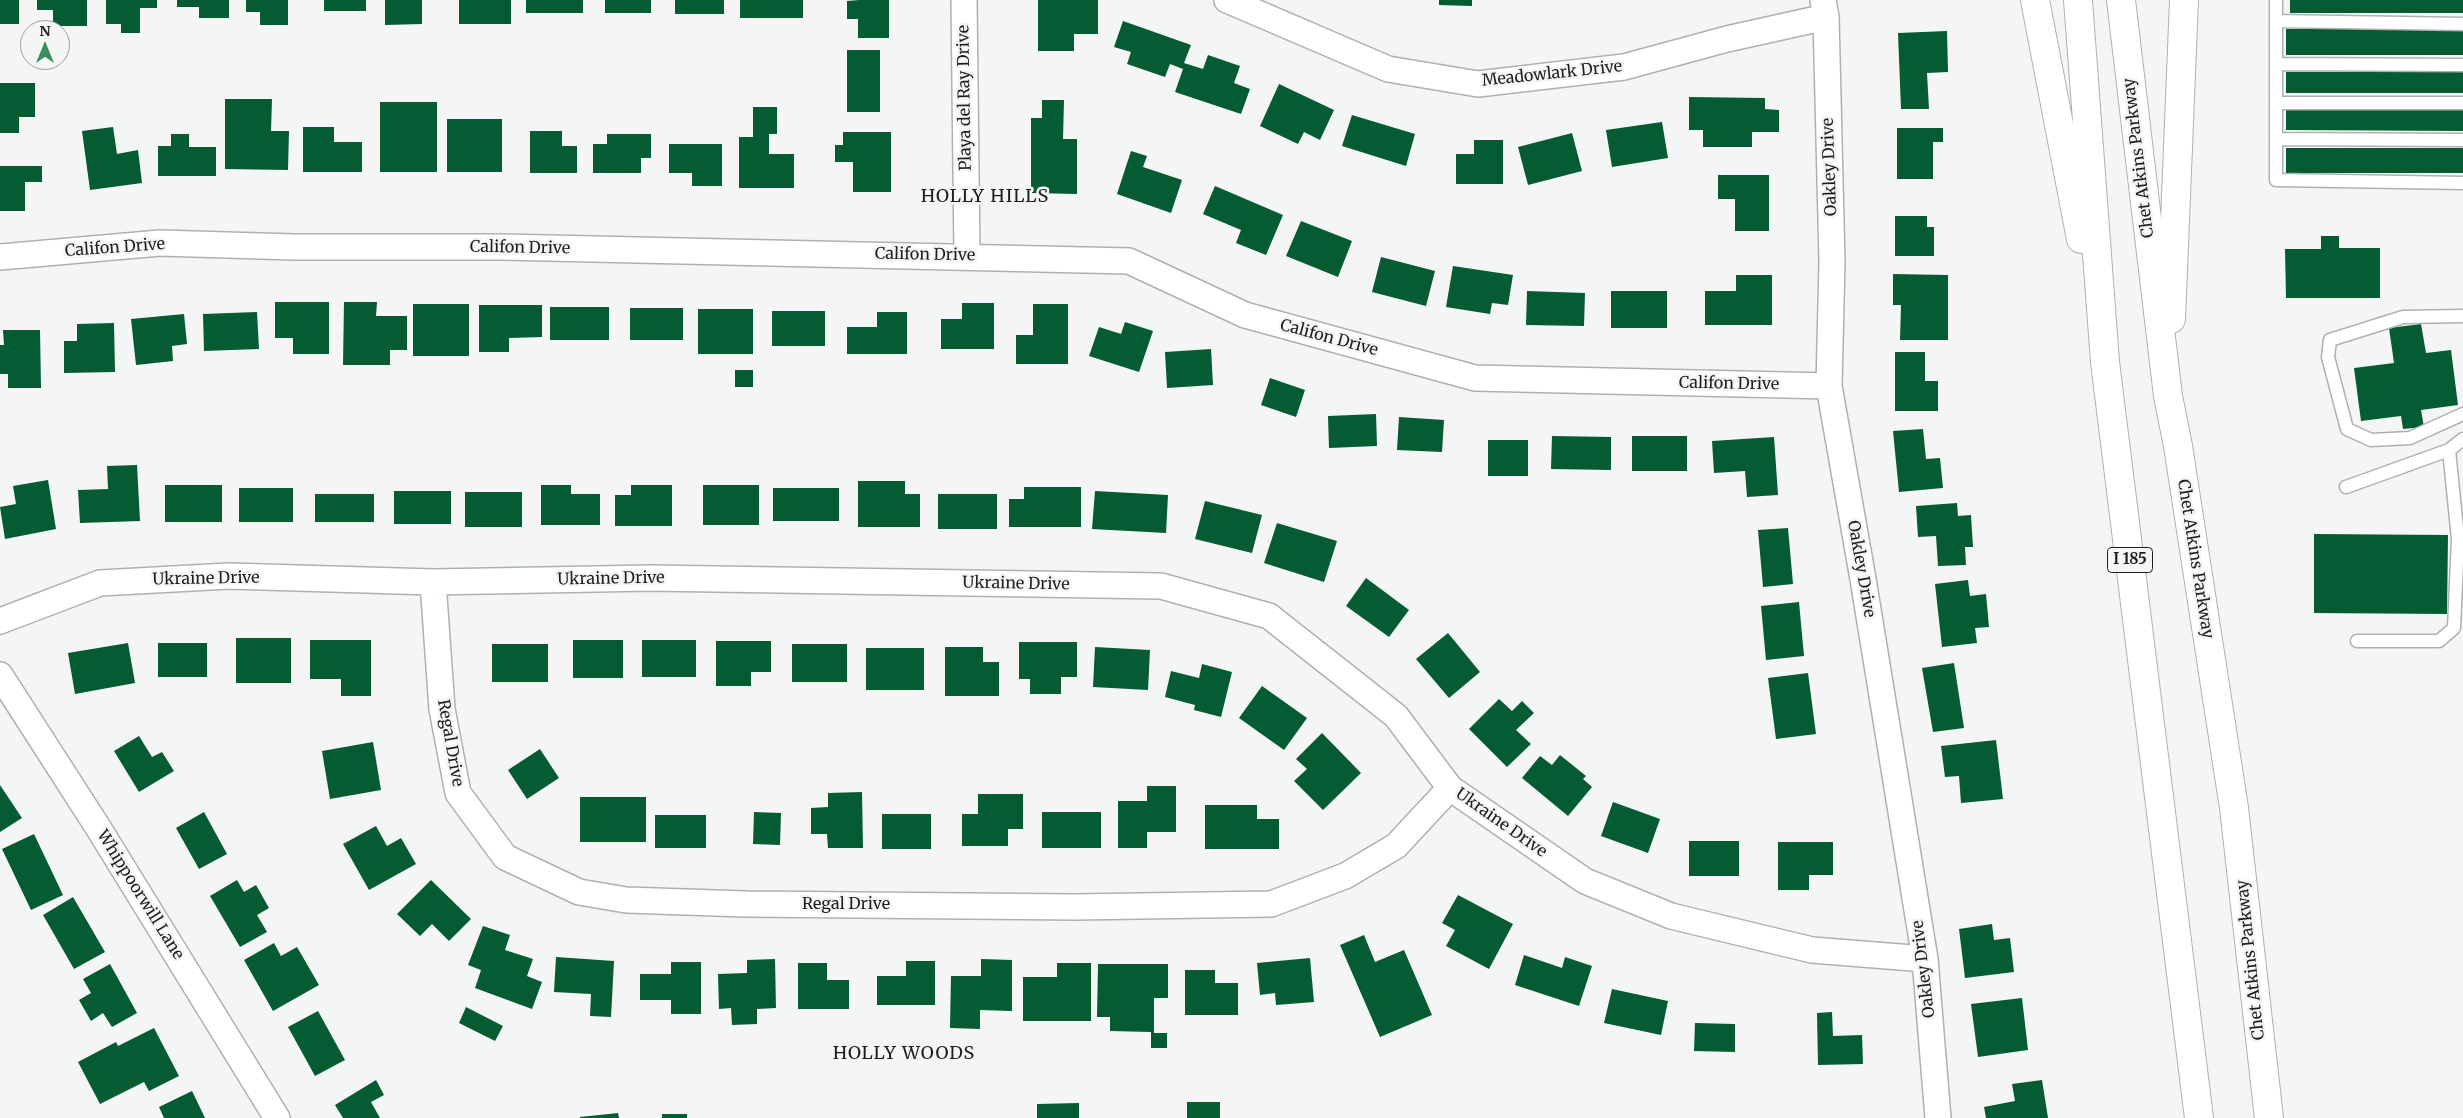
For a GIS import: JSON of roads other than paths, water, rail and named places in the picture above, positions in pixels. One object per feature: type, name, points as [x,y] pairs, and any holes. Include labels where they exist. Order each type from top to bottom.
[{"type":"highway","points":[[2035,0],[2105,362]]},
{"type":"highway","name":"I 185","points":[[2078,0],[2105,362],[2199,1118]]},
{"type":"highway","name":"Chet Atkins Parkway","points":[[2121,0],[2168,396],[2178,446],[2234,808],[2269,1118]]},
{"type":"highway","points":[[2168,396],[2184,0]]},
{"type":"street","name":"Playa del Ray Drive","points":[[964,0],[967,256]]},
{"type":"street","name":"Meadowlark Drive","points":[[1227,0],[1388,68],[1478,84],[1624,67],[1727,39],[1824,9]]},
{"type":"street","name":"Oakley Drive","points":[[1824,9],[1832,261],[1829,386],[1867,598],[1925,960],[1938,1118]]},
{"type":"street","name":"Califon Drive","points":[[0,257],[160,243],[513,247],[1129,261],[1245,315],[1475,378],[1829,386]]},
{"type":"street","name":"Ukraine Drive","points":[[0,621],[100,583],[229,576],[433,582],[651,578],[1161,586],[1269,616],[1396,716],[1450,788],[1584,881],[1671,916],[1812,950],[1925,960]]},
{"type":"street","name":"Regal Drive","points":[[433,582],[442,709],[458,794],[505,857],[579,892],[626,900],[700,903],[1076,907],[1271,904],[1345,876],[1396,846],[1450,788]]},
{"type":"street","name":"Whippoorwill Lane","points":[[0,675],[99,829],[277,1118]]},
{"type":"lane","points":[[2276,0],[2276,180],[2463,182]]},
{"type":"lane","points":[[2276,21],[2463,24]]},
{"type":"lane","points":[[2276,64],[2463,66]]},
{"type":"lane","points":[[2276,103],[2463,103]]},
{"type":"lane","points":[[2276,139],[2463,140]]},
{"type":"lane","points":[[2463,316],[2404,318],[2330,340],[2328,357],[2347,429],[2372,440],[2410,438],[2463,414]]},
{"type":"lane","points":[[2346,487],[2449,450],[2463,439]]},
{"type":"lane","points":[[2357,640],[2439,641],[2454,628],[2458,539],[2449,450]]},
{"type":"district","name":"HOLLY HILLS","points":[[985,197]]},
{"type":"district","name":"HOLLY WOODS","points":[[904,1054]]}]
